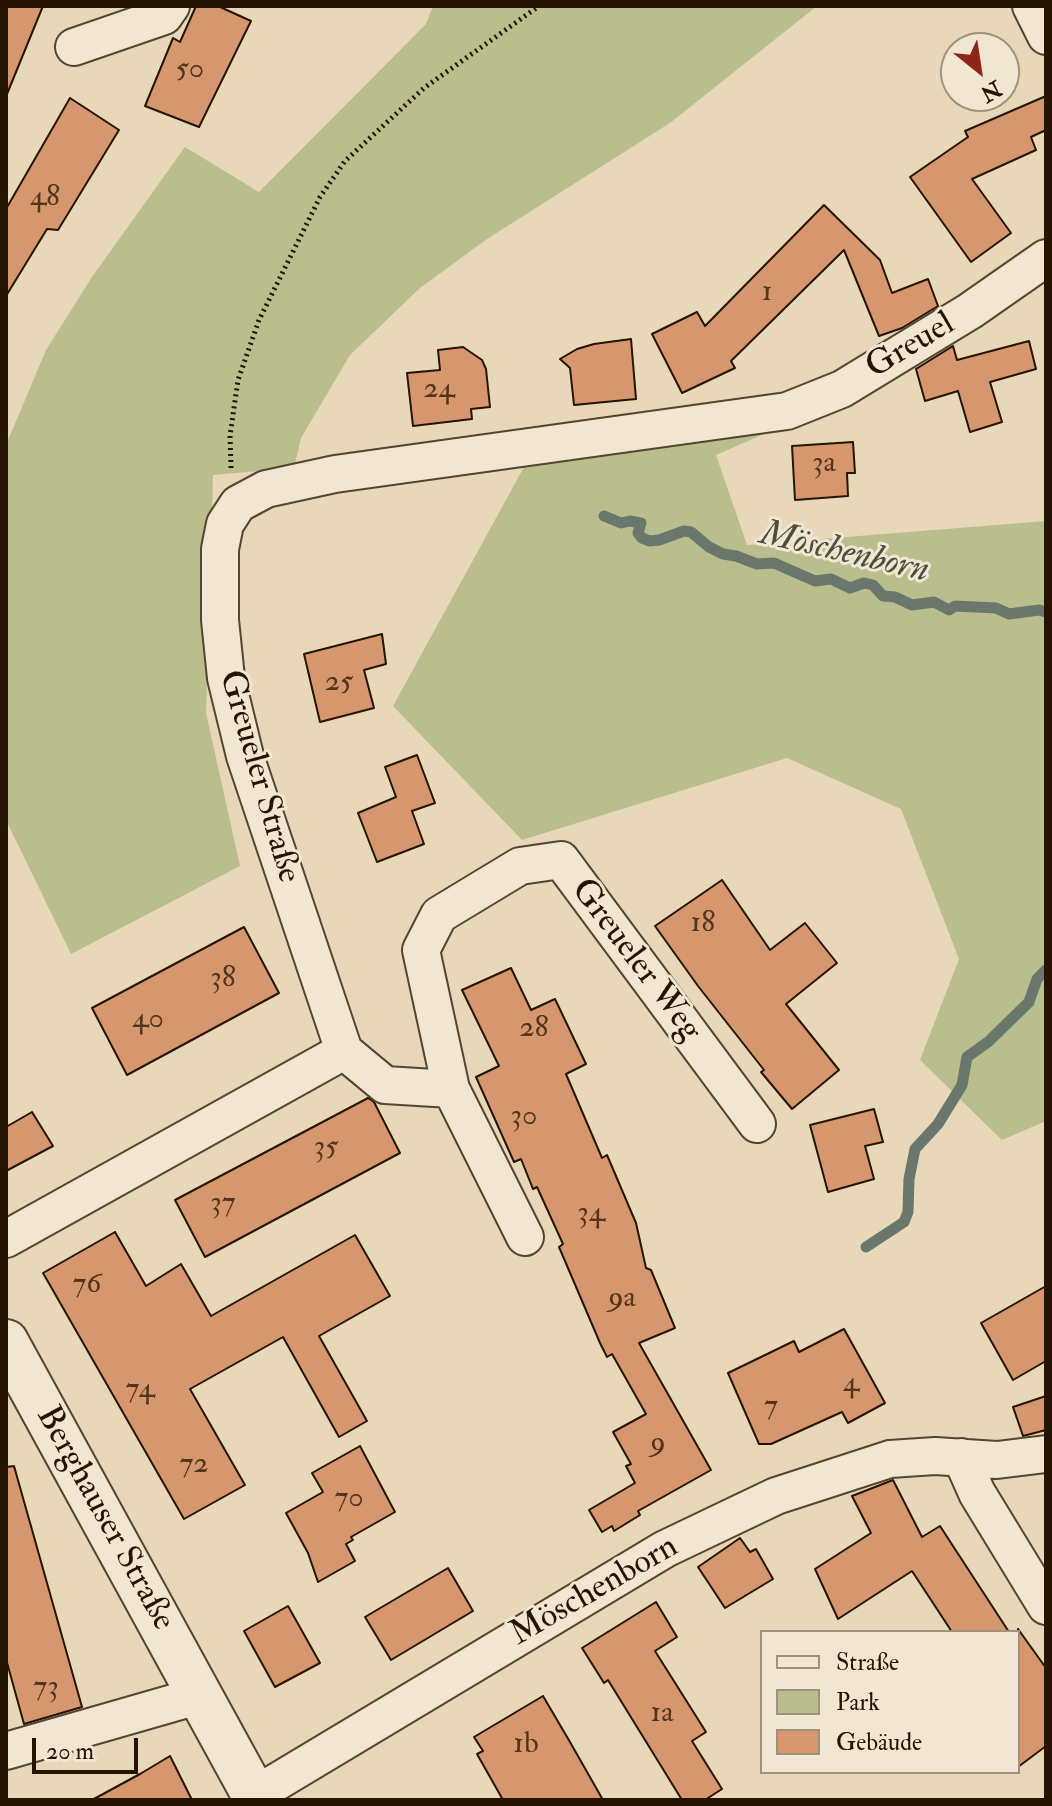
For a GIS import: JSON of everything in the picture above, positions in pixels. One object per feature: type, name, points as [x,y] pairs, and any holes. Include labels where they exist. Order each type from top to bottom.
[{"type":"street","points":[[74,47],[164,16],[171,6]]},
{"type":"street","points":[[1031,6],[1046,36]]},
{"type":"street","name":"Greuel","points":[[238,504],[266,489],[335,474],[787,411],[842,389],[970,311],[1046,258]]},
{"type":"street","name":"Greueler Straße","points":[[238,504],[225,524],[220,549],[220,620],[226,678],[245,756],[344,1051]]},
{"type":"street","name":"Greueler Weg","points":[[525,1237],[451,1089],[421,950],[439,915],[520,866],[561,860],[757,1124]]},
{"type":"street","points":[[6,1239],[344,1051],[385,1085],[451,1089]]},
{"type":"street","name":"Berghauser Straße","points":[[6,1342],[256,1798]]},
{"type":"street","name":"Möschenborn","points":[[256,1798],[665,1549],[776,1496],[890,1459],[961,1457],[997,1460],[1046,1454]]},
{"type":"street","points":[[961,1457],[977,1493],[1046,1606]]},
{"type":"street","points":[[6,1751],[201,1695]]},
{"type":"path","points":[[238,504],[230,461],[230,436],[238,380],[259,320],[320,197],[345,161],[424,88],[539,6]]},
{"type":"green space","points":[[433,6],[817,6],[670,123],[487,239],[420,288],[350,355],[301,438],[294,468],[213,475],[206,713],[240,866],[71,954],[6,820],[6,445],[46,350],[92,277],[185,147],[259,192],[426,24]]},
{"type":"green space","points":[[789,423],[716,455],[747,545],[1046,521],[1046,1121],[1002,1140],[920,1060],[959,959],[901,809],[787,758],[522,840],[393,706],[524,467]]},
{"type":"building","points":[[6,6],[43,6],[7,94],[6,94]]},
{"type":"building","points":[[196,6],[218,6],[251,21],[199,127],[145,106],[173,38],[180,42]]},
{"type":"building","points":[[1046,96],[1046,130],[1031,137],[1036,150],[972,179],[1011,233],[971,262],[910,177],[968,137],[965,131],[1009,112],[1020,112],[1020,107]]},
{"type":"building","points":[[70,98],[119,130],[58,230],[47,229],[6,296],[6,209]]},
{"type":"building","points":[[824,205],[880,260],[892,293],[928,279],[938,306],[902,328],[879,336],[844,250],[731,361],[735,368],[682,393],[652,334],[697,312],[705,326]]},
{"type":"building","points":[[631,339],[636,399],[574,405],[570,368],[560,359],[594,344]]},
{"type":"building","points":[[1029,341],[1036,369],[990,382],[1002,422],[970,432],[958,391],[925,401],[916,369],[953,346],[957,360]]},
{"type":"building","points":[[463,347],[482,360],[486,369],[490,407],[471,409],[472,419],[413,426],[407,373],[440,370],[438,350]]},
{"type":"building","points":[[853,442],[855,473],[847,473],[848,496],[795,500],[792,446]]},
{"type":"building","points":[[382,634],[386,664],[364,670],[374,708],[320,722],[304,654]]},
{"type":"building","points":[[417,755],[435,803],[412,811],[424,844],[377,862],[358,813],[396,797],[385,767]]},
{"type":"building","points":[[722,880],[770,950],[805,923],[837,963],[786,1004],[839,1070],[792,1109],[761,1072],[764,1070],[655,926]]},
{"type":"building","points":[[244,927],[279,993],[127,1075],[92,1008]]},
{"type":"building","points":[[511,968],[531,1010],[555,999],[586,1064],[566,1074],[602,1158],[607,1155],[636,1223],[646,1268],[651,1270],[675,1328],[639,1343],[711,1470],[638,1511],[640,1515],[614,1531],[612,1526],[602,1532],[589,1510],[635,1483],[626,1466],[631,1464],[613,1432],[646,1414],[612,1354],[607,1357],[559,1247],[563,1244],[537,1187],[533,1189],[521,1159],[514,1162],[476,1077],[499,1066],[462,990]]},
{"type":"building","points":[[368,1098],[374,1102],[400,1153],[205,1257],[175,1200]]},
{"type":"building","points":[[874,1109],[883,1142],[865,1146],[874,1179],[828,1192],[810,1125]]},
{"type":"building","points":[[32,1112],[53,1146],[6,1171],[6,1127]]},
{"type":"building","points":[[115,1232],[146,1286],[181,1264],[211,1316],[355,1235],[390,1296],[319,1336],[367,1421],[339,1437],[283,1337],[190,1389],[245,1485],[184,1519],[43,1273]]},
{"type":"building","points":[[1046,1286],[1046,1361],[1013,1380],[981,1323]]},
{"type":"building","points":[[844,1329],[885,1403],[848,1423],[842,1412],[771,1444],[759,1444],[728,1373],[794,1341],[799,1352]]},
{"type":"building","points":[[1046,1396],[1046,1430],[1023,1436],[1013,1407]]},
{"type":"building","points":[[360,1446],[395,1512],[351,1537],[353,1540],[346,1544],[355,1561],[318,1582],[308,1553],[286,1513],[323,1492],[312,1473]]},
{"type":"building","points":[[14,1466],[82,1707],[24,1724],[6,1659],[6,1467]]},
{"type":"building","points":[[893,1480],[922,1537],[940,1526],[1008,1630],[951,1630],[912,1571],[838,1619],[815,1569],[871,1533],[852,1496]]},
{"type":"building","points":[[740,1538],[750,1552],[756,1549],[773,1579],[725,1608],[698,1567]]},
{"type":"building","points":[[448,1568],[473,1611],[391,1660],[365,1617]]},
{"type":"building","points":[[656,1602],[677,1637],[655,1651],[706,1732],[692,1741],[722,1789],[705,1800],[682,1800],[608,1680],[604,1683],[582,1648]]},
{"type":"building","points":[[288,1606],[320,1663],[275,1687],[244,1631]]},
{"type":"building","points":[[1020,1632],[1046,1668],[1046,1746],[1020,1766]]},
{"type":"building","points":[[543,1696],[603,1800],[503,1800],[477,1754],[483,1751],[474,1737]]},
{"type":"building","points":[[170,1756],[192,1800],[92,1800],[140,1774]]},
{"type":"waterway","name":"Möschenborn","points":[[604,516],[621,523],[641,523],[638,533],[650,541],[684,531],[691,532],[723,554],[757,564],[774,563],[815,581],[831,579],[850,588],[864,583],[873,585],[883,596],[895,597],[912,605],[934,602],[949,610],[955,606],[996,608],[1009,614],[1046,612]]},
{"type":"waterway","points":[[866,1247],[904,1222],[908,1212],[909,1179],[915,1149],[938,1124],[962,1085],[967,1057],[988,1042],[1029,1002],[1037,979],[1046,970]]}]
